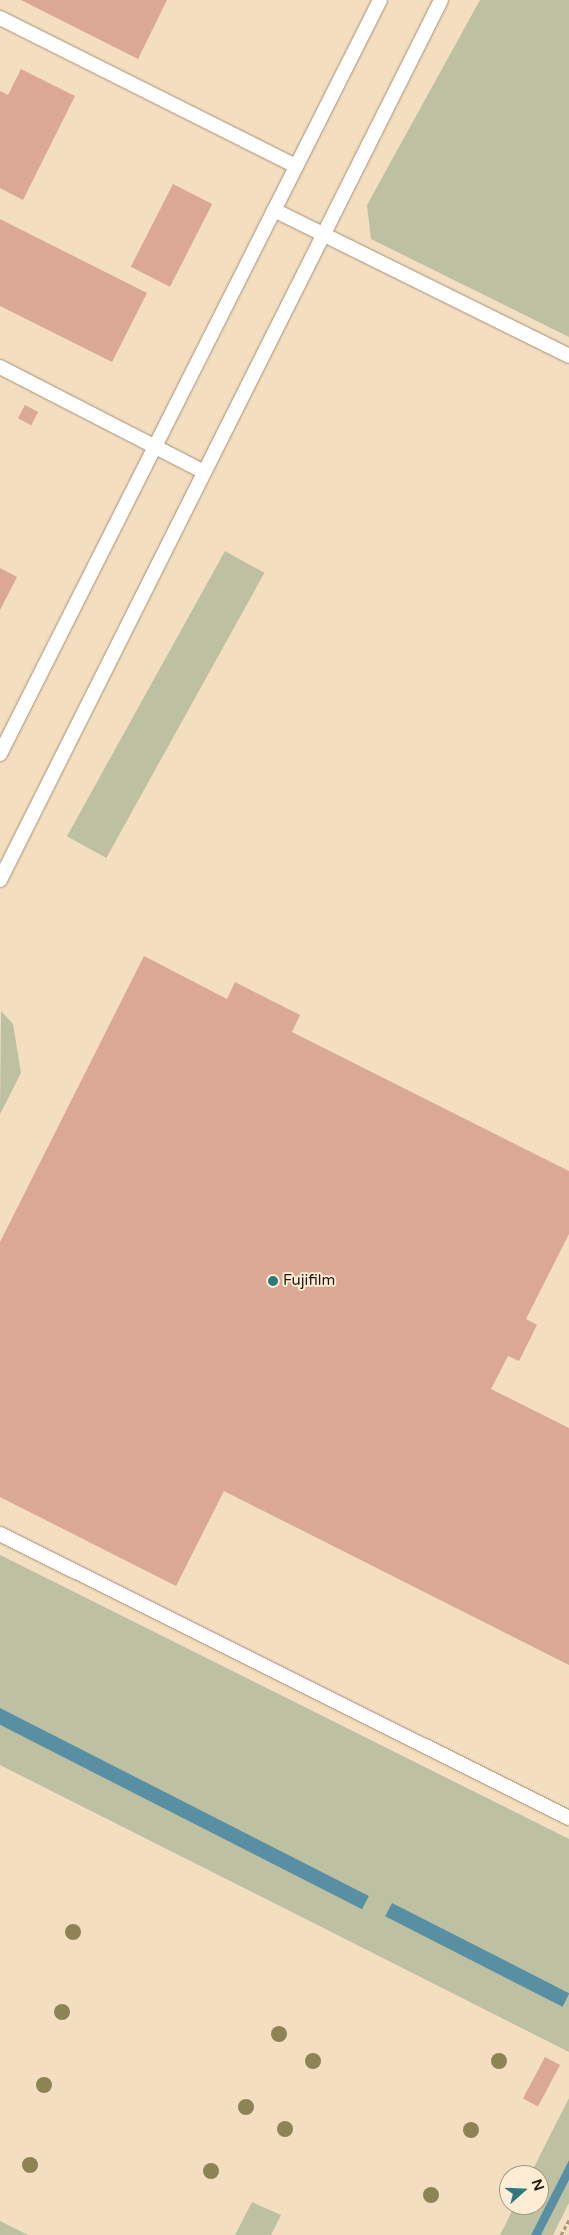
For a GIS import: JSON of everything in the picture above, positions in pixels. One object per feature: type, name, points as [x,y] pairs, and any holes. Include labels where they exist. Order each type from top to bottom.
[{"type":"lane","points":[[0,754],[380,0]]},
{"type":"lane","points":[[0,880],[441,0]]},
{"type":"lane","points":[[0,18],[296,166]]},
{"type":"lane","points":[[274,210],[569,356]]},
{"type":"lane","points":[[0,367],[204,472]]},
{"type":"lane","points":[[0,1534],[569,1818]]},
{"type":"path","points":[[562,2235],[569,2220]]},
{"type":"green space","points":[[480,0],[569,0],[569,337],[371,239],[367,205]]},
{"type":"green space","points":[[225,551],[264,573],[106,858],[67,836]]},
{"type":"green space","points":[[1,1011],[13,1024],[21,1073],[0,1114]]},
{"type":"green space","points":[[0,1555],[569,1839],[569,2052],[0,1765]]},
{"type":"green space","points":[[569,2098],[569,2160],[549,2199],[549,2165],[535,2165]]},
{"type":"green space","points":[[569,2180],[569,2203],[553,2235],[541,2235]]},
{"type":"green space","points":[[252,2202],[281,2215],[271,2235],[235,2235]]},
{"type":"green space","points":[[510,2215],[541,2215],[531,2235],[500,2235]]},
{"type":"green space","points":[[0,2221],[28,2235],[0,2235]]},
{"type":"water","points":[[0,1708],[369,1896],[362,1909],[0,1725]]},
{"type":"water","points":[[392,1903],[569,1993],[563,2007],[385,1916]]},
{"type":"water","points":[[569,2160],[569,2180],[541,2235],[531,2235],[541,2215],[549,2215],[549,2199]]},
{"type":"building","points":[[21,0],[167,0],[138,59]]},
{"type":"building","points":[[21,69],[75,96],[23,200],[0,188],[0,91],[8,95]]},
{"type":"building","points":[[173,184],[212,204],[170,287],[131,267]]},
{"type":"building","points":[[0,219],[147,293],[112,362],[0,306]]},
{"type":"building","points":[[25,405],[38,412],[31,425],[18,418]]},
{"type":"building","points":[[0,568],[17,577],[0,610]]},
{"type":"building","name":"Fujifilm","points":[[144,956],[227,999],[235,982],[300,1015],[292,1032],[569,1171],[569,1234],[526,1319],[537,1325],[519,1361],[508,1356],[491,1389],[569,1428],[569,1665],[224,1491],[176,1586],[0,1497],[0,1242]]},
{"type":"building","points":[[545,2057],[560,2065],[538,2106],[523,2098]]},
{"type":"place","name":"Fujifilm","points":[[273,1281]]}]
